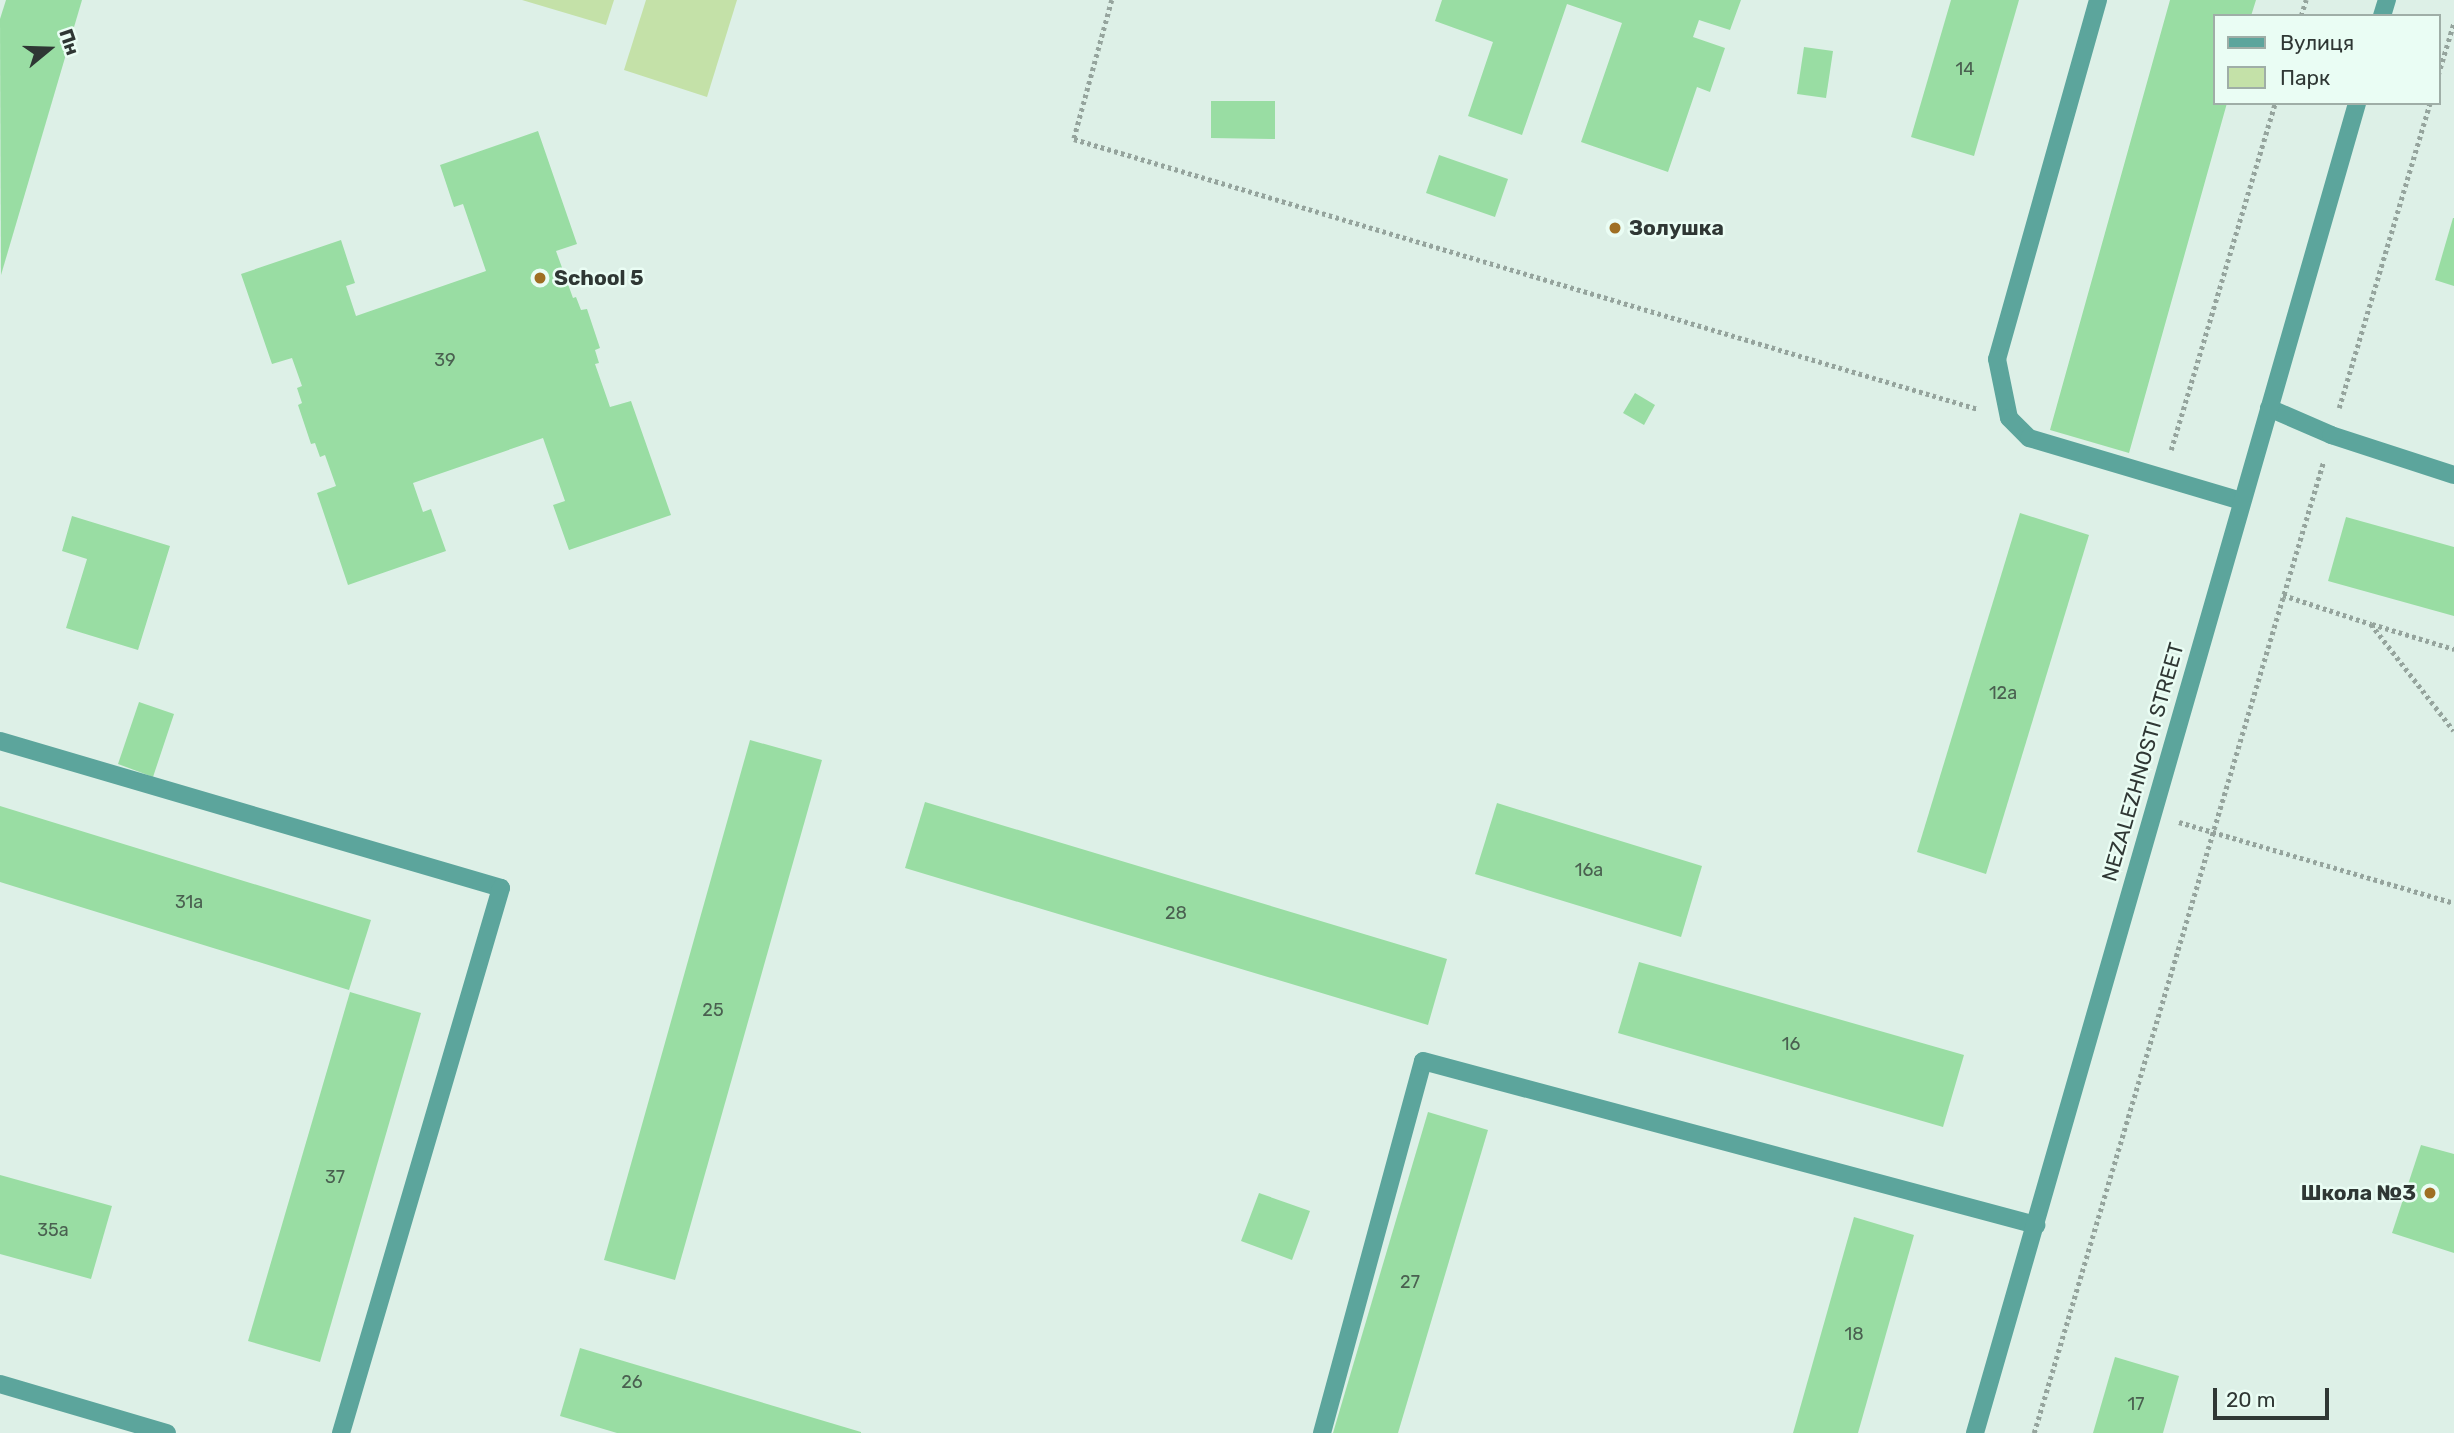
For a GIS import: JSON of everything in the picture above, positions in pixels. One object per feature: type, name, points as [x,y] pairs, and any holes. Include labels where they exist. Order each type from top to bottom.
[{"type":"street","points":[[2098,0],[1997,359],[2010,418],[2029,438],[2242,501]]},
{"type":"street","name":"NEZALEZHNOSTI STREET","points":[[1975,1433],[2356,105]]},
{"type":"street","points":[[2269,408],[2331,435],[2454,475]]},
{"type":"street","points":[[0,741],[501,888],[341,1433]]},
{"type":"street","points":[[1322,1433],[1423,1061],[2036,1225]]},
{"type":"street","points":[[0,1384],[167,1433]]},
{"type":"path","points":[[1112,0],[1074,139],[2010,418]]},
{"type":"path","points":[[2440,68],[2454,22]]},
{"type":"path","points":[[2163,478],[2274,105]]},
{"type":"path","points":[[2034,1433],[2429,105]]},
{"type":"path","points":[[2283,595],[2454,649]]},
{"type":"path","points":[[2371,624],[2454,731]]},
{"type":"path","points":[[2151,814],[2454,903]]},
{"type":"green space","points":[[522,0],[614,0],[606,25]]},
{"type":"green space","points":[[646,0],[737,0],[707,97],[624,70]]},
{"type":"building","points":[[6,0],[82,0],[1,275],[0,19]]},
{"type":"building","points":[[1442,0],[1741,0],[1730,30],[1699,20],[1693,37],[1725,48],[1710,92],[1697,87],[1668,172],[1581,142],[1622,23],[1567,4],[1522,135],[1468,116],[1493,42],[1435,21]]},
{"type":"building","points":[[1951,0],[2019,0],[1974,156],[1911,137]]},
{"type":"building","points":[[2170,0],[2256,0],[2252,14],[2212,14],[2212,105],[2226,105],[2129,453],[2050,430]]},
{"type":"building","points":[[1804,47],[1833,51],[1826,98],[1797,94]]},
{"type":"building","points":[[1211,101],[1275,101],[1275,139],[1211,138]]},
{"type":"building","points":[[538,131],[577,244],[556,251],[573,298],[576,297],[581,310],[587,309],[600,348],[595,350],[599,363],[595,364],[610,407],[631,401],[671,515],[569,550],[553,505],[565,501],[543,438],[413,483],[423,512],[431,509],[446,551],[348,585],[317,493],[336,486],[325,455],[320,457],[315,443],[311,444],[298,405],[302,403],[297,388],[302,386],[292,358],[272,364],[241,274],[341,240],[355,283],[346,286],[356,316],[486,271],[463,204],[454,207],[440,165]]},
{"type":"building","points":[[1439,155],[1508,179],[1495,217],[1426,193]]},
{"type":"building","points":[[2454,218],[2454,286],[2435,280]]},
{"type":"building","points":[[1635,393],[1655,405],[1644,425],[1623,413]]},
{"type":"building","points":[[2020,513],[2089,535],[1986,874],[1917,852]]},
{"type":"building","points":[[72,516],[170,546],[138,650],[66,628],[87,559],[62,551]]},
{"type":"building","points":[[2346,517],[2454,547],[2454,616],[2328,581]]},
{"type":"building","points":[[139,702],[174,714],[153,777],[118,764]]},
{"type":"building","points":[[750,740],[822,760],[675,1280],[604,1260]]},
{"type":"building","points":[[925,802],[1447,959],[1428,1025],[905,868]]},
{"type":"building","points":[[1497,803],[1702,866],[1681,937],[1475,874]]},
{"type":"building","points":[[0,806],[371,920],[349,990],[0,882]]},
{"type":"building","points":[[1639,962],[1964,1055],[1943,1127],[1618,1033]]},
{"type":"building","points":[[350,992],[421,1013],[320,1362],[248,1341]]},
{"type":"building","points":[[1428,1112],[1488,1130],[1398,1433],[1333,1433]]},
{"type":"building","name":"Школа №3","points":[[2421,1145],[2454,1154],[2454,1253],[2392,1233]]},
{"type":"building","points":[[0,1175],[112,1206],[91,1279],[0,1254]]},
{"type":"building","points":[[1259,1193],[1310,1211],[1292,1260],[1241,1241]]},
{"type":"building","points":[[1854,1217],[1914,1235],[1858,1433],[1793,1433]]},
{"type":"building","points":[[580,1348],[861,1433],[617,1433],[560,1416]]},
{"type":"building","points":[[2115,1357],[2179,1376],[2163,1433],[2093,1433]]},
{"type":"place","name":"Золушка","points":[[1615,228]]},
{"type":"place","name":"School 5","points":[[540,278]]},
{"type":"place","name":"Школа №3","points":[[2430,1193]]}]
